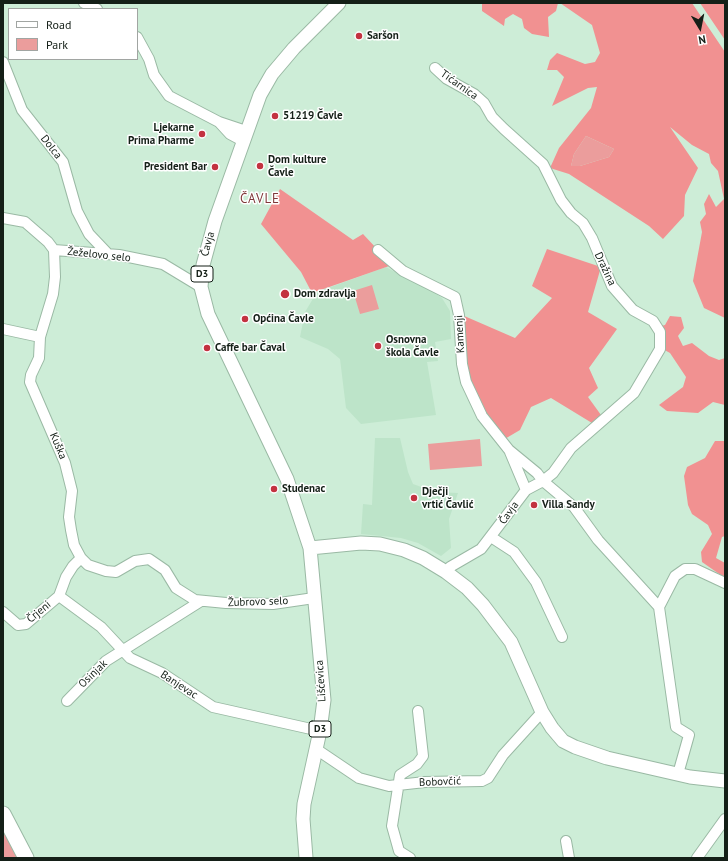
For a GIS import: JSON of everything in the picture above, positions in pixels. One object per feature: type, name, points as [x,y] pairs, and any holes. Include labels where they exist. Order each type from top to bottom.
[{"type":"highway","points":[[3,814],[26,858]]},
{"type":"main road","name":"Čavja","points":[[314,598],[310,548],[287,479],[211,320],[200,287],[202,265],[215,221],[260,95],[272,74],[312,28],[339,3]]},
{"type":"main road","points":[[310,548],[358,542],[380,544],[404,550],[423,558],[446,572],[467,588],[483,605],[511,642],[542,712],[563,741],[575,747],[607,758],[690,777],[725,781]]},
{"type":"main road","name":"Lišćevica","points":[[306,858],[303,819],[304,804],[320,730],[324,700],[314,598]]},
{"type":"street","points":[[84,3],[95,8]]},
{"type":"street","points":[[138,39],[149,59],[154,75],[169,96],[219,122],[230,134],[245,136]]},
{"type":"street","name":"Dolca","points":[[3,62],[22,110],[63,162],[77,211],[89,234],[108,254]]},
{"type":"street","name":"Tićarnica","points":[[435,68],[447,79],[474,94],[484,103]]},
{"type":"street","name":"Dražina","points":[[484,103],[492,117],[543,164],[561,200],[582,223],[592,238],[612,286],[633,310],[653,321],[660,332],[660,349],[634,393],[572,448],[553,474],[543,481]]},
{"type":"street","name":"Žeželovo selo","points":[[3,218],[25,222],[48,242],[54,250],[119,255],[163,264],[200,287]]},
{"type":"street","name":"Kuška","points":[[54,250],[55,277],[53,294],[50,309],[40,337],[39,358],[31,375],[30,382],[65,463],[72,491],[69,517],[71,530],[74,545],[81,558]]},
{"type":"street","name":"Kamenji","points":[[378,250],[403,271],[455,297],[458,303],[461,357],[466,382],[482,416],[509,450],[543,481]]},
{"type":"street","points":[[3,329],[40,337]]},
{"type":"street","name":"Kamenji","points":[[509,450],[526,490]]},
{"type":"street","points":[[543,481],[574,507],[598,540],[659,607],[676,727],[689,735],[678,774]]},
{"type":"street","name":"Čavja","points":[[446,572],[450,567],[481,550],[526,490],[543,481]]},
{"type":"street","points":[[491,537],[514,552],[536,582],[562,638]]},
{"type":"street","name":"Črjeni","points":[[3,612],[18,625],[26,624],[59,596],[66,577],[73,566],[81,558]]},
{"type":"street","name":"Žubrovo selo","points":[[81,558],[88,565],[106,571],[116,572],[135,561],[149,559],[165,570],[176,588],[195,600],[226,604],[273,604],[314,598]]},
{"type":"street","points":[[659,607],[675,576],[684,569],[695,569],[725,583]]},
{"type":"street","name":"Banjevac","points":[[59,596],[100,627],[130,658],[162,673],[213,707],[320,730]]},
{"type":"street","points":[[122,650],[201,601]]},
{"type":"street","name":"Osinjak","points":[[67,701],[106,661],[122,650]]},
{"type":"street","points":[[410,858],[399,851],[392,826],[397,786],[400,775],[422,759],[424,751],[418,711]]},
{"type":"street","name":"Bobovčić","points":[[316,749],[359,778],[389,786],[425,782],[482,781],[488,778],[503,755],[542,712]]},
{"type":"street","points":[[697,858],[725,820]]},
{"type":"street","points":[[566,841],[569,858]]},
{"type":"shaded area","points":[[482,3],[558,3],[556,11],[548,17],[549,37],[532,34],[524,28],[522,19],[513,14],[505,19],[504,26],[482,11]]},
{"type":"shaded area","points":[[560,3],[692,3],[725,52],[725,318],[704,308],[693,281],[702,232],[700,222],[706,214],[704,204],[709,194],[716,207],[724,199],[718,171],[711,163],[709,154],[692,145],[670,127],[698,168],[685,195],[684,216],[663,239],[649,226],[569,174],[550,168],[559,148],[591,108],[597,87],[588,88],[552,106],[564,77],[557,70],[547,70],[550,60],[557,53],[585,64],[595,62],[600,53],[592,25]],"holes":[[[586,136],[614,149],[609,157],[580,166],[571,166],[574,154]]]},
{"type":"shaded area","points":[[700,3],[725,3],[725,40]]},
{"type":"shaded area","points":[[280,189],[353,240],[363,234],[392,265],[312,293],[301,272],[261,224]]},
{"type":"shaded area","points":[[547,249],[601,267],[588,312],[617,329],[589,368],[598,388],[588,397],[601,415],[592,423],[551,398],[531,407],[520,430],[503,440],[484,413],[468,378],[462,315],[515,338],[552,298],[532,286]]},
{"type":"shaded area","name":"Osnovna škola Čavle","points":[[386,267],[431,290],[442,298],[450,311],[451,339],[435,342],[438,361],[427,362],[436,415],[361,424],[346,408],[340,359],[328,349],[300,337],[305,312],[317,292]]},
{"type":"shaded area","points":[[670,316],[681,317],[684,328],[678,336],[683,346],[692,343],[709,356],[719,360],[725,358],[725,405],[713,402],[698,413],[667,411],[659,405],[683,387],[686,377],[670,353],[661,348],[661,326],[665,325]]},
{"type":"shaded area","name":"Dječji vrtić Čavlić","points":[[375,438],[400,438],[408,472],[413,484],[435,492],[458,493],[449,519],[451,548],[441,556],[418,543],[401,538],[361,534],[363,504],[372,505]]},
{"type":"shaded area","points":[[715,441],[725,441],[725,536],[722,537],[716,558],[725,563],[725,578],[702,562],[701,552],[712,534],[708,525],[692,514],[688,505],[684,476],[687,467],[705,458]]},
{"type":"green space","points":[[586,136],[614,149],[609,157],[580,166],[571,166],[574,154]]},
{"type":"green space","points":[[372,285],[379,309],[360,314],[353,291]]},
{"type":"green space","points":[[480,439],[482,466],[430,470],[428,444]]},
{"type":"green space","points":[[3,822],[22,858],[3,858]]},
{"type":"place","name":"Saršon","points":[[359,36]]},
{"type":"place","name":"51219 Čavle","points":[[275,116]]},
{"type":"place","name":"Ljekarne Prima Pharme","points":[[202,134]]},
{"type":"place","name":"Dom kulture Čavle","points":[[260,166]]},
{"type":"place","name":"President Bar","points":[[215,167]]},
{"type":"place","name":"Dom zdravlja","points":[[285,294]]},
{"type":"place","name":"Općina Čavle","points":[[245,319]]},
{"type":"place","name":"Osnovna škola Čavle","points":[[378,346]]},
{"type":"place","name":"Caffe bar Čaval","points":[[207,348]]},
{"type":"place","name":"Studenac","points":[[274,489]]},
{"type":"place","name":"Dječji vrtić Čavlić","points":[[414,498]]},
{"type":"place","name":"Villa Sandy","points":[[534,505]]},
{"type":"district","name":"ČAVLE","points":[[260,199]]}]
